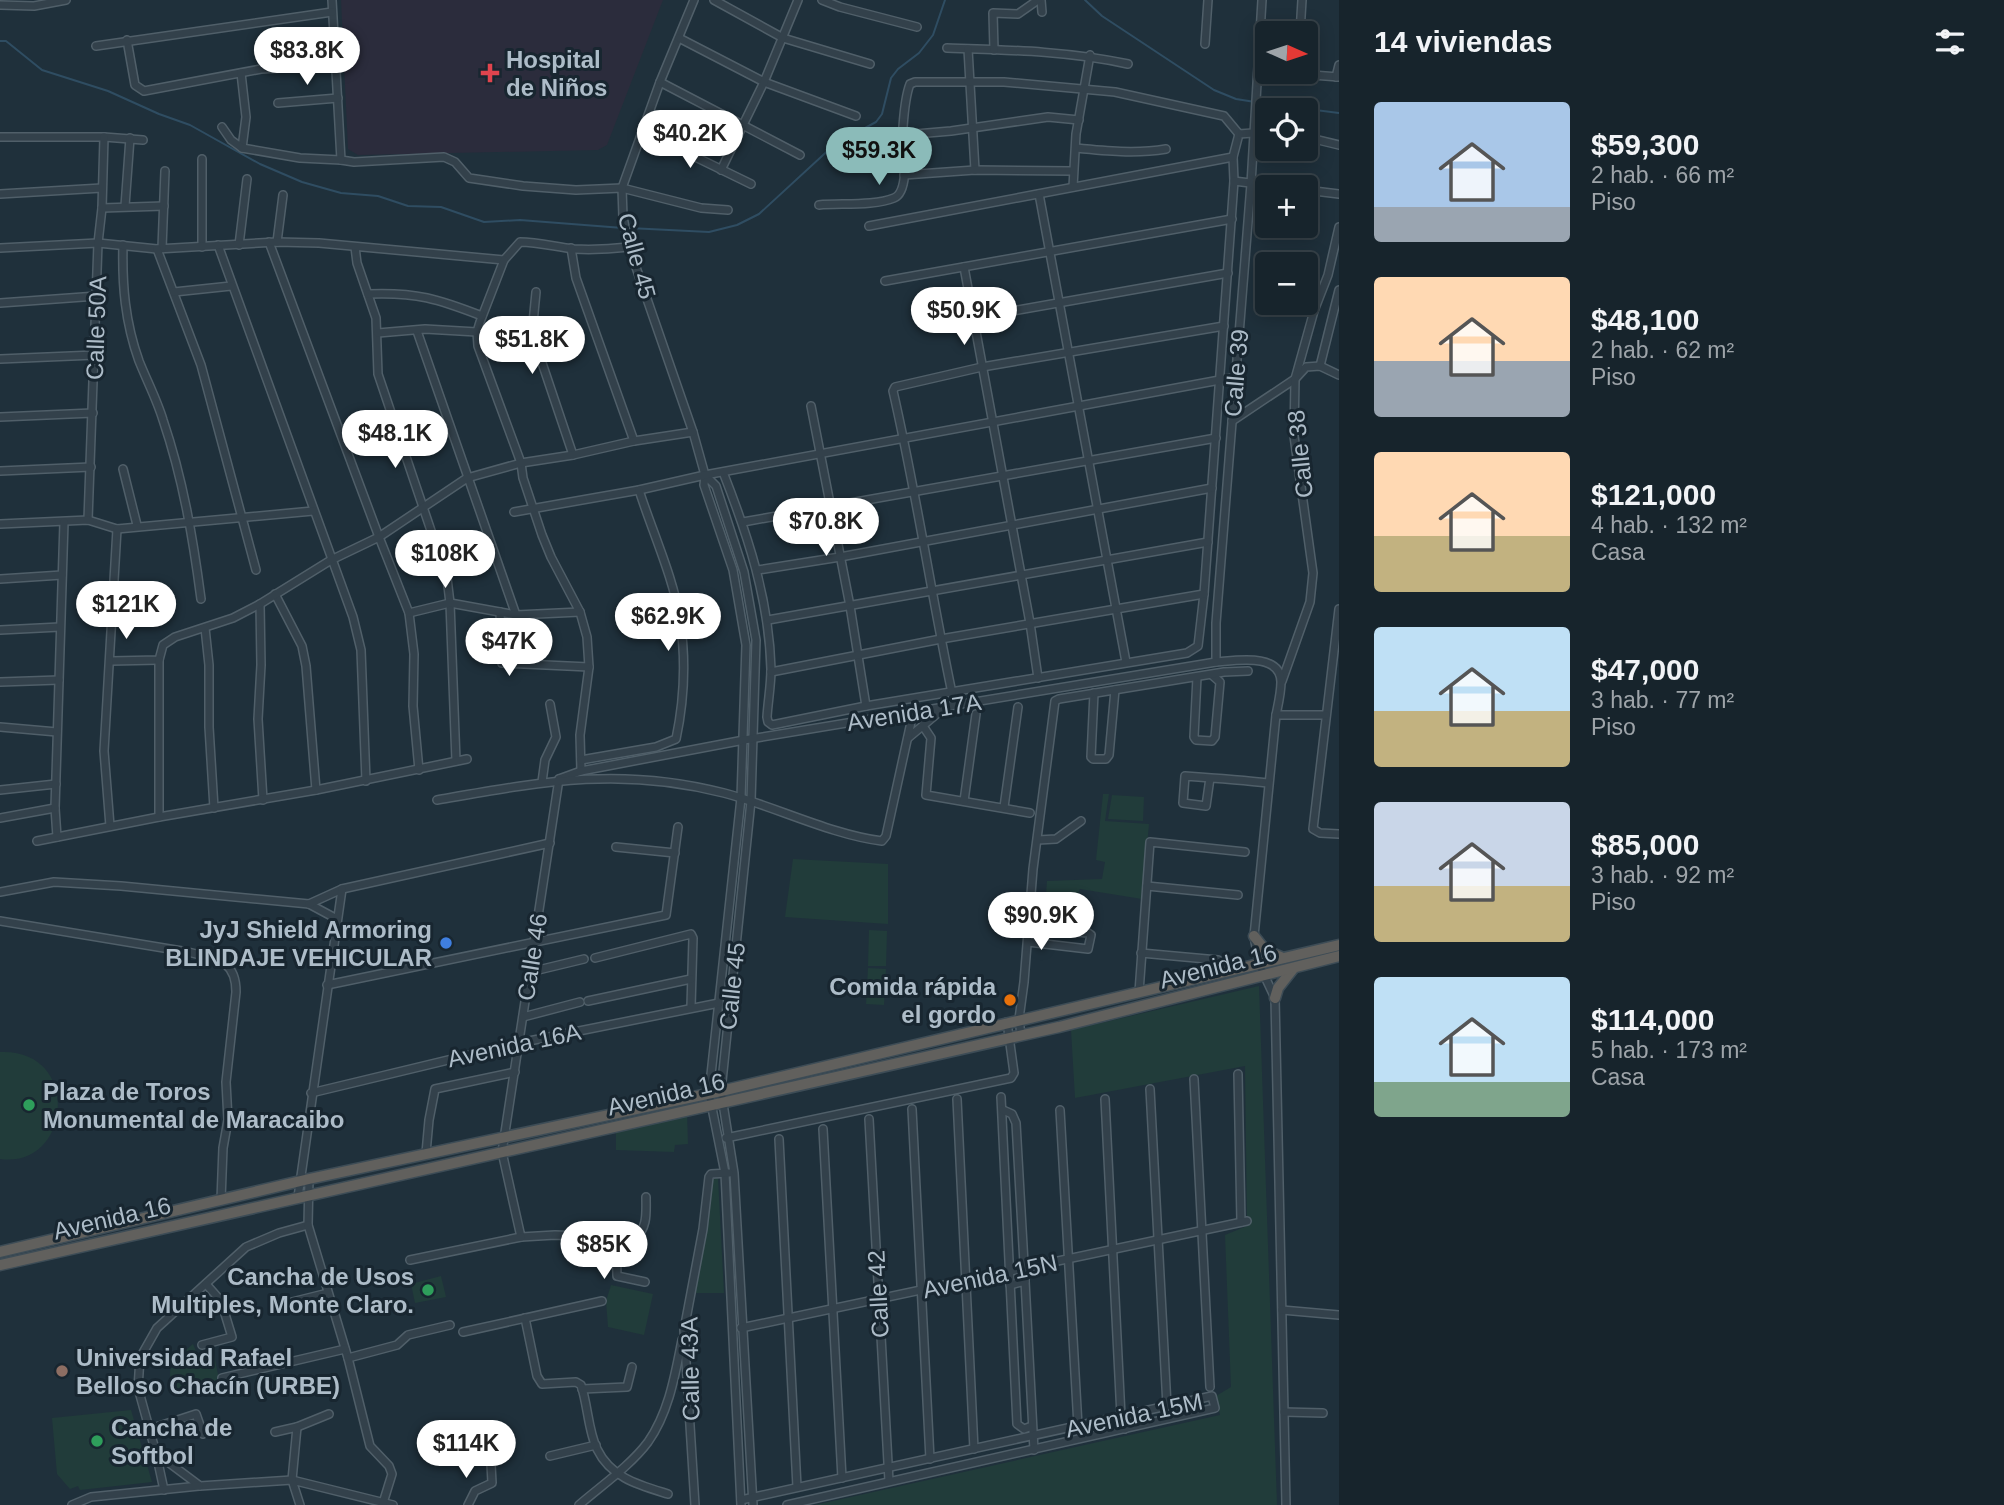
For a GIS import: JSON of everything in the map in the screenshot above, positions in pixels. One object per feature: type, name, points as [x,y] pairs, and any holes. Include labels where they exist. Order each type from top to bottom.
[{"type":"highway","points":[[1254,936],[1265,950],[1283,958]]},
{"type":"highway","name":"Avenida 16","points":[[0,1252],[505,1135],[721,1091],[1339,945]]},
{"type":"highway","name":"Avenida 16","points":[[0,1265],[717,1105],[1266,976],[1339,956]]},
{"type":"highway","points":[[1275,998],[1278,988],[1293,969]]},
{"type":"street","points":[[0,5],[34,6],[66,0]]},
{"type":"street","points":[[332,0],[341,160]]},
{"type":"street","name":"Calle 45","points":[[694,0],[660,82],[622,188],[623,217],[629,247],[693,432],[705,475],[704,485],[733,570],[746,645],[741,798],[709,1093],[717,1105],[728,1138],[741,1503]]},
{"type":"street","points":[[713,0],[783,38],[870,64]]},
{"type":"street","points":[[721,170],[764,82],[797,0]]},
{"type":"street","points":[[822,0],[917,26]]},
{"type":"street","points":[[994,50],[993,13],[1018,14],[1040,0],[1042,12]]},
{"type":"street","points":[[1205,44],[1208,0]]},
{"type":"street","name":"Calle 39","points":[[1261,21],[1262,0]]},
{"type":"street","points":[[1301,21],[1302,0]]},
{"type":"street","points":[[96,46],[332,12]]},
{"type":"street","points":[[679,38],[764,82],[856,116]]},
{"type":"street","points":[[127,40],[135,85],[144,91],[240,73],[336,65]]},
{"type":"street","points":[[947,48],[1090,55],[1128,64]]},
{"type":"street","points":[[968,48],[975,170]]},
{"type":"street","points":[[1073,187],[1079,120],[1090,55]]},
{"type":"street","points":[[1318,75],[1337,77],[1339,65]]},
{"type":"street","points":[[240,73],[246,117],[242,148]]},
{"type":"street","points":[[819,205],[898,197],[903,189],[908,91],[912,83],[920,81],[1004,82],[1084,88],[1224,116],[1239,134]]},
{"type":"street","points":[[660,82],[800,155]]},
{"type":"street","name":"Calle 39","points":[[1216,662],[1216,623],[1251,184],[1256,84]]},
{"type":"street","points":[[278,103],[338,98]]},
{"type":"street","points":[[904,135],[1048,117],[1079,120]]},
{"type":"street","points":[[222,127],[231,140],[242,148],[300,158],[354,162],[444,157],[455,162],[469,178],[576,190],[622,188],[701,208],[728,210]]},
{"type":"street","points":[[642,131],[751,184]]},
{"type":"street","points":[[1239,134],[1254,131]]},
{"type":"street","points":[[723,472],[758,570],[768,620],[771,672],[766,717],[772,725],[866,706],[1187,653],[1198,646],[1232,219],[1233,157],[1239,134]]},
{"type":"street","points":[[0,137],[104,136],[143,140]]},
{"type":"street","name":"Calle 50A","points":[[88,520],[104,136]]},
{"type":"street","points":[[125,206],[130,138]]},
{"type":"street","points":[[1318,140],[1339,145]]},
{"type":"street","points":[[1076,148],[1116,152],[1166,149]]},
{"type":"street","points":[[869,226],[1233,157]]},
{"type":"street","points":[[202,159],[202,247]]},
{"type":"street","points":[[165,170],[159,248],[201,365],[256,570]]},
{"type":"street","points":[[904,175],[975,170],[1073,171]]},
{"type":"street","points":[[239,245],[247,179]]},
{"type":"street","points":[[1234,181],[1255,184]]},
{"type":"street","points":[[0,194],[102,188]]},
{"type":"street","points":[[1318,191],[1339,194]]},
{"type":"street","points":[[1039,194],[1126,662]]},
{"type":"street","points":[[284,195],[273,242],[409,613],[414,654],[413,706],[419,770]]},
{"type":"street","points":[[102,208],[164,206]]},
{"type":"street","points":[[885,281],[1232,219]]},
{"type":"street","name":"Calle 38","points":[[1259,964],[1254,936],[1276,715],[1282,681],[1310,602],[1313,573],[1294,436],[1295,379],[1314,310],[1328,275],[1339,227]]},
{"type":"street","points":[[0,248],[98,243],[159,248],[273,242],[319,243],[504,260]]},
{"type":"street","points":[[581,771],[580,735],[589,667],[587,637],[580,612],[551,557],[523,478],[521,463],[478,346],[477,332],[504,260],[520,242],[598,250],[629,247]]},
{"type":"street","points":[[123,245],[122,284],[125,310],[138,358],[163,420],[190,521],[201,599]]},
{"type":"street","points":[[218,245],[230,286],[353,617],[361,650],[366,781]]},
{"type":"street","points":[[355,247],[357,263],[378,333],[378,374],[447,578],[456,761]]},
{"type":"street","points":[[571,248],[576,278],[634,441]]},
{"type":"street","points":[[964,267],[1038,678]]},
{"type":"street","points":[[973,318],[1228,273]]},
{"type":"street","points":[[174,292],[230,286]]},
{"type":"street","points":[[1320,366],[1339,290]]},
{"type":"street","points":[[536,292],[533,323],[536,342],[573,455]]},
{"type":"street","points":[[368,294],[411,294],[434,298],[482,316]]},
{"type":"street","points":[[0,303],[97,296]]},
{"type":"street","points":[[952,693],[922,542],[915,492],[893,391],[895,387],[982,367],[1224,326]]},
{"type":"street","points":[[417,331],[516,615]]},
{"type":"street","points":[[378,333],[477,332]]},
{"type":"street","points":[[0,359],[95,355]]},
{"type":"street","points":[[1232,421],[1295,379],[1306,367],[1320,366],[1339,375]]},
{"type":"street","points":[[514,512],[639,491],[705,475],[1236,377]]},
{"type":"street","points":[[811,406],[850,606],[866,706]]},
{"type":"street","points":[[0,417],[93,413]]},
{"type":"street","points":[[159,817],[159,660],[163,645],[175,637],[233,618],[260,604],[331,560],[379,537],[467,478],[521,463],[693,432]]},
{"type":"street","points":[[743,522],[1216,438]]},
{"type":"street","points":[[0,471],[91,467]]},
{"type":"street","points":[[123,469],[137,525]]},
{"type":"street","name":"Calle 45","points":[[705,475],[716,486],[748,591],[756,640],[751,801],[721,1091],[717,1105],[718,1140],[729,1172],[744,1328],[753,1501]]},
{"type":"street","points":[[758,570],[1212,488]]},
{"type":"street","points":[[581,760],[656,747],[676,739],[683,694],[680,620],[639,491]]},
{"type":"street","points":[[0,524],[88,520],[117,528],[313,511]]},
{"type":"street","points":[[57,837],[55,808],[64,522]]},
{"type":"street","points":[[110,826],[104,751],[117,528]]},
{"type":"street","points":[[768,620],[1208,542]]},
{"type":"street","points":[[0,579],[62,575]]},
{"type":"street","points":[[275,594],[302,646],[316,790]]},
{"type":"street","points":[[771,672],[941,639],[1204,594]]},
{"type":"street","points":[[409,613],[450,603],[516,615],[580,612]]},
{"type":"street","points":[[260,604],[258,719],[263,800]]},
{"type":"street","points":[[1339,609],[1313,829],[1320,834],[1339,834]]},
{"type":"street","points":[[500,612],[502,663],[589,667]]},
{"type":"street","points":[[0,630],[60,627]]},
{"type":"street","points":[[205,628],[214,808]]},
{"type":"street","points":[[111,661],[159,660]]},
{"type":"street","name":"Avenida 17A","points":[[559,779],[581,771],[755,738],[1216,662],[1247,660],[1271,665],[1280,674],[1282,681]]},
{"type":"street","points":[[718,1140],[1012,1078],[1015,1036],[1013,1021],[1028,942],[1033,869],[1055,701],[1211,674],[1248,671]]},
{"type":"street","points":[[1197,677],[1194,737],[1196,740],[1212,741],[1215,737],[1220,682],[1211,674]]},
{"type":"street","points":[[0,682],[59,680]]},
{"type":"street","points":[[1094,693],[1090,754],[1093,759],[1106,759],[1109,755],[1115,690]]},
{"type":"street","points":[[542,782],[545,760],[556,737],[550,704]]},
{"type":"street","points":[[1004,807],[1018,706]]},
{"type":"street","points":[[908,738],[944,708]]},
{"type":"street","points":[[437,800],[559,779],[649,779],[687,784],[741,798],[880,841],[886,836],[913,713]]},
{"type":"street","points":[[964,801],[976,713]]},
{"type":"street","points":[[1276,715],[1326,715]]},
{"type":"street","points":[[923,726],[931,738],[926,795],[1030,813]]},
{"type":"street","points":[[0,727],[57,732]]},
{"type":"street","points":[[37,841],[366,781],[467,759]]},
{"type":"street","points":[[1210,778],[1206,806],[1183,803],[1185,776],[1210,778],[1268,783]]},
{"type":"street","name":"Calle 46","points":[[502,1153],[559,779]]},
{"type":"street","points":[[0,790],[56,784]]},
{"type":"street","points":[[0,818],[55,808]]},
{"type":"street","points":[[1038,840],[1056,839],[1081,821]]},
{"type":"street","points":[[327,985],[663,916],[668,912],[678,827]]},
{"type":"street","points":[[1139,992],[1150,842],[1245,852]]},
{"type":"street","points":[[309,904],[342,889],[550,843]]},
{"type":"street","points":[[615,847],[675,853]]},
{"type":"street","points":[[0,892],[54,882],[309,904],[337,919]]},
{"type":"street","points":[[1147,886],[1238,895]]},
{"type":"street","points":[[298,1197],[304,1180],[311,1093],[342,889]]},
{"type":"street","points":[[0,921],[188,952],[216,959],[231,967],[236,979],[236,992],[226,1082],[228,1120],[223,1148],[221,1200]]},
{"type":"street","points":[[1028,928],[1090,934],[1090,947],[1028,942]]},
{"type":"street","points":[[1063,946],[1065,931]]},
{"type":"street","points":[[595,958],[691,934],[691,1007]]},
{"type":"street","points":[[1141,953],[1218,960]]},
{"type":"street","points":[[530,972],[584,959]]},
{"type":"street","points":[[1259,964],[1275,998],[1286,1505]]},
{"type":"street","points":[[523,1017],[691,979]]},
{"type":"street","name":"Avenida 16A","points":[[311,1093],[519,1043],[719,1003]]},
{"type":"street","points":[[426,1153],[435,1089],[515,1072]]},
{"type":"street","name":"Avenida 15N","points":[[733,1330],[1244,1221],[1238,1074]]},
{"type":"street","points":[[1194,1079],[1210,1387]]},
{"type":"street","points":[[1150,1089],[1167,1406]]},
{"type":"street","points":[[1001,1097],[1017,1424],[1024,1429],[1032,1426]]},
{"type":"street","points":[[957,1099],[974,1449]]},
{"type":"street","points":[[1105,1099],[1121,1416],[1125,1429]]},
{"type":"street","points":[[912,1109],[930,1459]]},
{"type":"street","points":[[1003,1110],[1012,1114],[1016,1124],[1034,1450]]},
{"type":"street","points":[[1060,1110],[1078,1426]]},
{"type":"street","name":"Calle 42","points":[[869,1119],[889,1481]]},
{"type":"street","points":[[823,1129],[842,1478]]},
{"type":"street","points":[[779,1139],[797,1487]]},
{"type":"street","points":[[502,1153],[521,1237]]},
{"type":"street","name":"Calle 43A","points":[[695,1505],[684,1330],[703,1228],[709,1177],[711,1174],[729,1172]]},
{"type":"street","points":[[304,1180],[310,1195],[308,1225],[348,1358],[370,1446],[389,1466],[392,1474],[383,1503]]},
{"type":"street","points":[[1006,1186],[1019,1185]]},
{"type":"street","points":[[410,1260],[521,1237],[638,1237],[646,1220],[646,1197]]},
{"type":"street","points":[[164,1490],[138,1388],[140,1358],[157,1328],[246,1247],[279,1233],[308,1225]]},
{"type":"street","points":[[615,1237],[618,1276],[645,1282]]},
{"type":"street","points":[[1010,1285],[1025,1280]]},
{"type":"street","points":[[202,1345],[232,1337],[221,1301],[206,1284]]},
{"type":"street","points":[[288,1303],[328,1293]]},
{"type":"street","points":[[463,1332],[602,1301]]},
{"type":"street","points":[[1282,1310],[1339,1315]]},
{"type":"street","points":[[525,1318],[537,1376],[542,1384],[576,1382],[582,1390],[596,1445],[616,1473],[630,1482],[667,1494]]},
{"type":"street","points":[[348,1358],[397,1345],[408,1335],[450,1325]]},
{"type":"street","points":[[579,1505],[647,1444],[662,1418],[674,1381],[684,1330]]},
{"type":"street","points":[[222,1378],[345,1349]]},
{"type":"street","points":[[582,1390],[627,1387],[632,1367]]},
{"type":"street","name":"Avenida 15M","points":[[741,1503],[797,1487],[1212,1396],[1215,1408],[787,1505]]},
{"type":"street","points":[[1284,1412],[1323,1413]]},
{"type":"street","points":[[150,1429],[196,1414],[203,1434]]},
{"type":"street","points":[[275,1432],[297,1427],[329,1414]]},
{"type":"street","points":[[297,1427],[292,1480],[300,1505]]},
{"type":"street","points":[[550,1456],[596,1445]]},
{"type":"street","points":[[156,1453],[200,1486]]},
{"type":"street","points":[[468,1505],[475,1490],[492,1483],[491,1464]]},
{"type":"street","points":[[72,1505],[164,1490],[292,1480],[393,1505]]},
{"type":"shaded area","name":"Hospital de Niños","points":[[341,0],[663,0],[607,145],[598,150],[358,155],[348,149]]},
{"type":"green space","points":[[1103,794],[1109,794],[1105,821],[1149,824],[1142,899],[1080,889],[1076,898],[1046,894],[1047,881],[1102,879],[1105,862],[1096,860]]},
{"type":"green space","points":[[1112,795],[1144,797],[1143,821],[1108,819]]},
{"type":"green space","points":[[793,859],[888,864],[888,924],[785,917]]},
{"type":"green space","points":[[869,930],[887,931],[886,966],[868,966]]},
{"type":"green space","points":[[868,968],[886,969],[884,1005],[866,1004]]},
{"type":"green space","points":[[1259,986],[1277,1505],[815,1505],[1220,1415],[1216,1396],[1231,1387],[1225,1235],[1247,1226],[1245,1066],[1075,1098],[1071,1030]]},
{"type":"green space","name":"Plaza de Toros Monumental de Maracaibo","points":[[0,1052],[26,1056],[45,1068],[55,1087],[58,1108],[53,1128],[42,1146],[24,1157],[0,1159]]},
{"type":"green space","points":[[687,1112],[688,1144],[675,1145],[674,1152],[616,1150],[616,1129]]},
{"type":"green space","points":[[718,1178],[724,1293],[694,1293],[711,1180]]},
{"type":"green space","name":"Cancha de Usos Multiples, Monte Claro.","points":[[441,1276],[446,1297],[415,1303],[411,1284]]},
{"type":"green space","points":[[611,1285],[653,1294],[644,1335],[608,1327],[606,1301]]},
{"type":"green space","points":[[193,1344],[198,1356],[214,1354],[219,1380],[174,1392],[170,1375],[172,1364]]},
{"type":"green space","name":"Cancha de Softbol","points":[[131,1410],[152,1482],[80,1490],[78,1486],[70,1489],[57,1474],[52,1418]]},
{"type":"waterway","points":[[629,228],[709,232],[737,225],[759,214],[834,145],[876,122],[882,114],[891,78],[919,53],[933,35],[945,0]]},
{"type":"waterway","points":[[1085,0],[1102,16],[1214,90],[1236,99],[1255,102]]},
{"type":"waterway","points":[[0,41],[6,41],[42,70],[108,91],[190,125],[260,164],[302,182],[341,193],[378,196],[408,206],[441,207],[484,222],[520,220],[623,228]]},
{"type":"waterway","points":[[1318,110],[1339,113]]},
{"type":"place","name":"Hospital de Niños","points":[[490,73]]},
{"type":"place","name":"JyJ Shield Armoring BLINDAJE VEHICULAR","points":[[446,943]]},
{"type":"place","name":"Comida rápida el gordo","points":[[1010,1000]]},
{"type":"place","name":"Plaza de Toros Monumental de Maracaibo","points":[[29,1105]]},
{"type":"place","name":"Cancha de Usos Multiples, Monte Claro.","points":[[428,1290]]},
{"type":"place","name":"Universidad Rafael Belloso Chacín (URBE)","points":[[62,1371]]},
{"type":"place","name":"Cancha de Softbol","points":[[97,1441]]}]
